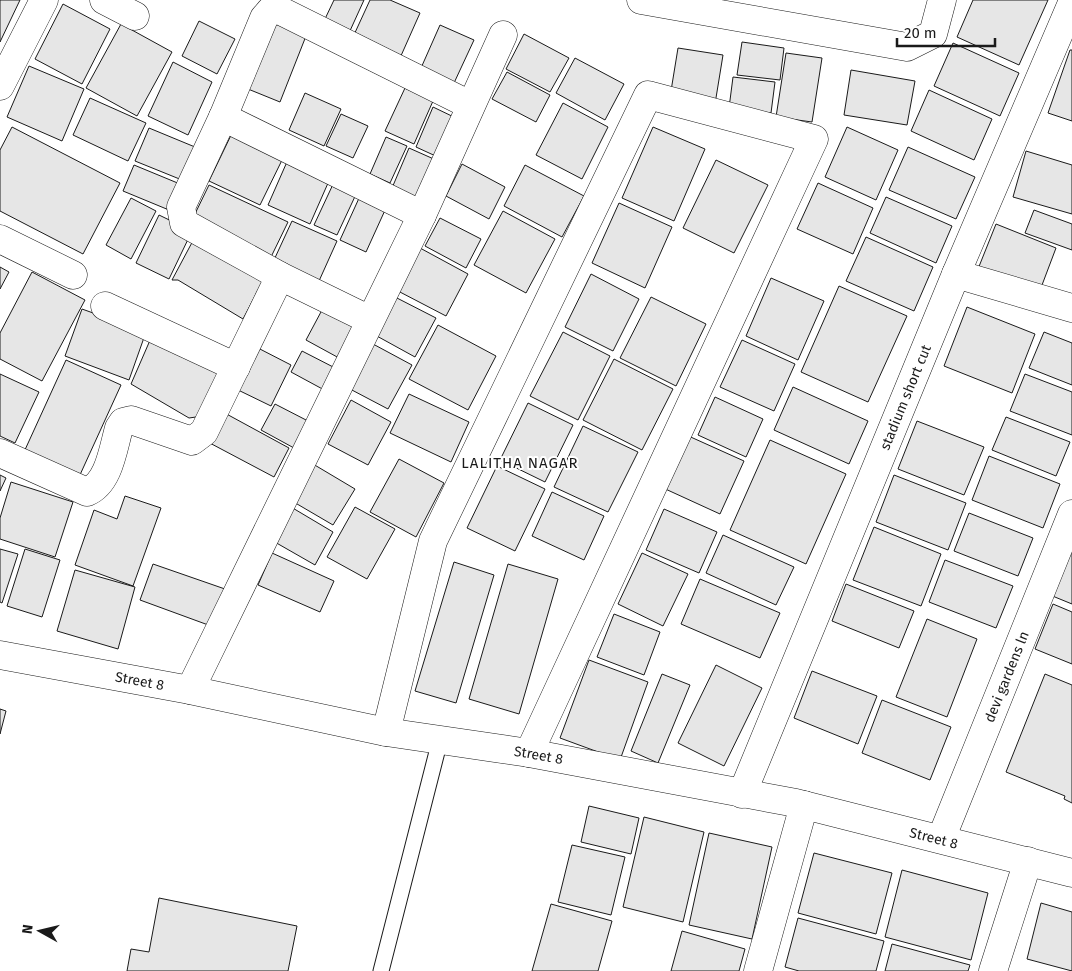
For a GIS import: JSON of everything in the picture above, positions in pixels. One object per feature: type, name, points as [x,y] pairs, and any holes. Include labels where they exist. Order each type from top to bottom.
[{"type":"street","points":[[0,86],[44,0]]},
{"type":"street","points":[[104,0],[135,16]]},
{"type":"street","points":[[641,0],[907,47],[933,34],[942,0]]},
{"type":"street","points":[[370,320],[280,276],[184,223],[181,207],[223,117],[264,18],[270,10],[279,10],[470,105]]},
{"type":"street","name":"stadium short cut","points":[[742,794],[956,274],[1070,14]]},
{"type":"street","points":[[190,690],[422,215],[503,35]]},
{"type":"street","points":[[386,732],[433,541],[648,95],[814,139],[529,753]]},
{"type":"street","points":[[223,117],[422,215]]},
{"type":"street","points":[[0,239],[74,275]]},
{"type":"street","points":[[956,274],[1072,308]]},
{"type":"street","points":[[0,453],[87,492],[94,489],[104,476],[119,428],[123,422],[131,420],[192,441],[199,438],[204,432],[280,276]]},
{"type":"street","points":[[106,306],[236,367]]},
{"type":"street","name":"devi gardens ln","points":[[941,839],[1072,514]]},
{"type":"street","name":"Street 8","points":[[0,655],[190,690],[386,732],[529,753],[804,805],[1072,872]]},
{"type":"street","points":[[758,971],[804,805]]},
{"type":"street","points":[[993,971],[1028,861]]},
{"type":"lane","points":[[381,971],[440,740]]},
{"type":"building","points":[[0,0],[20,0],[0,42]]},
{"type":"building","points":[[334,0],[364,0],[349,33],[324,21]]},
{"type":"building","points":[[370,0],[390,0],[420,13],[400,58],[353,37]]},
{"type":"building","points":[[973,0],[1048,0],[1019,65],[957,37]]},
{"type":"building","points":[[63,4],[110,29],[82,84],[35,59]]},
{"type":"building","points":[[199,21],[235,39],[217,74],[182,56]]},
{"type":"building","points":[[273,23],[306,36],[280,102],[248,89]]},
{"type":"building","points":[[121,24],[172,52],[137,116],[86,88]]},
{"type":"building","points":[[440,25],[474,40],[454,83],[421,68]]},
{"type":"building","points":[[524,34],[569,58],[550,92],[506,69]]},
{"type":"building","points":[[742,42],[784,48],[780,80],[737,75]]},
{"type":"building","points":[[953,43],[1019,73],[1000,116],[934,86]]},
{"type":"building","points":[[678,48],[723,55],[715,104],[670,97]]},
{"type":"building","points":[[1070,50],[1072,50],[1072,121],[1048,113]]},
{"type":"building","points":[[786,53],[822,58],[812,122],[776,117]]},
{"type":"building","points":[[575,58],[624,84],[605,120],[556,93]]},
{"type":"building","points":[[173,62],[212,82],[188,135],[148,116]]},
{"type":"building","points":[[29,66],[84,89],[62,141],[7,117]]},
{"type":"building","points":[[851,70],[915,81],[907,125],[844,115]]},
{"type":"building","points":[[507,72],[550,95],[536,122],[492,99]]},
{"type":"building","points":[[733,77],[775,82],[771,113],[729,108]]},
{"type":"building","points":[[405,88],[433,101],[414,144],[385,131]]},
{"type":"building","points":[[929,90],[992,119],[974,160],[911,131]]},
{"type":"building","points":[[305,93],[341,109],[324,146],[289,130]]},
{"type":"building","points":[[90,98],[146,123],[128,161],[73,135]]},
{"type":"building","points":[[563,103],[608,127],[582,179],[536,155]]},
{"type":"building","points":[[433,107],[458,119],[440,158],[416,147]]},
{"type":"building","points":[[341,114],[368,126],[353,158],[326,146]]},
{"type":"building","points":[[12,127],[120,183],[83,254],[0,211],[0,150]]},
{"type":"building","points":[[653,127],[705,149],[674,221],[622,198]]},
{"type":"building","points":[[847,127],[898,150],[876,200],[825,177]]},
{"type":"building","points":[[149,128],[195,147],[182,180],[135,161]]},
{"type":"building","points":[[234,129],[285,154],[260,205],[209,181]]},
{"type":"building","points":[[386,137],[407,146],[390,183],[370,174]]},
{"type":"building","points":[[908,147],[975,177],[956,219],[889,190]]},
{"type":"building","points":[[409,148],[436,160],[418,200],[392,188]]},
{"type":"building","points":[[1026,151],[1072,165],[1072,214],[1013,197]]},
{"type":"building","points":[[290,155],[332,174],[310,224],[268,205]]},
{"type":"building","points":[[716,160],[768,185],[734,253],[683,228]]},
{"type":"building","points":[[462,164],[505,187],[489,219],[446,196]]},
{"type":"building","points":[[134,165],[180,184],[169,210],[123,191]]},
{"type":"building","points":[[525,165],[584,196],[562,237],[504,206]]},
{"type":"building","points":[[335,180],[358,190],[337,235],[314,225]]},
{"type":"building","points":[[818,183],[873,208],[853,254],[797,229]]},
{"type":"building","points":[[209,185],[288,222],[271,257],[192,220]]},
{"type":"building","points":[[360,196],[386,208],[366,252],[340,240]]},
{"type":"building","points":[[886,197],[952,226],[936,263],[870,233]]},
{"type":"building","points":[[131,198],[156,211],[131,259],[106,245]]},
{"type":"building","points":[[619,203],[672,227],[645,288],[592,263]]},
{"type":"building","points":[[1034,210],[1072,224],[1072,250],[1025,233]]},
{"type":"building","points":[[503,211],[555,239],[526,293],[474,265]]},
{"type":"building","points":[[159,215],[192,231],[169,279],[136,263]]},
{"type":"building","points":[[440,218],[481,239],[466,268],[425,246]]},
{"type":"building","points":[[292,221],[337,241],[319,281],[274,260]]},
{"type":"building","points":[[996,224],[1056,248],[1039,293],[978,269]]},
{"type":"building","points":[[196,235],[267,273],[243,319],[178,280],[172,280]]},
{"type":"building","points":[[866,237],[933,267],[914,311],[846,281]]},
{"type":"building","points":[[420,248],[468,274],[446,316],[398,291]]},
{"type":"building","points":[[0,267],[9,272],[0,289]]},
{"type":"building","points":[[32,272],[85,300],[42,381],[0,359],[0,333]]},
{"type":"building","points":[[591,274],[639,299],[613,351],[565,327]]},
{"type":"building","points":[[771,278],[824,301],[798,360],[746,336]]},
{"type":"building","points":[[839,286],[907,316],[868,402],[801,372]]},
{"type":"building","points":[[395,297],[436,318],[415,357],[375,335]]},
{"type":"building","points":[[651,297],[706,324],[676,386],[620,358]]},
{"type":"building","points":[[967,307],[1035,334],[1012,393],[944,366]]},
{"type":"building","points":[[82,309],[146,332],[129,380],[65,356]]},
{"type":"building","points":[[322,310],[355,328],[339,358],[306,340]]},
{"type":"building","points":[[438,325],[496,356],[468,410],[409,379]]},
{"type":"building","points":[[563,332],[610,356],[578,420],[530,396]]},
{"type":"building","points":[[1044,332],[1072,343],[1072,385],[1029,368]]},
{"type":"building","points":[[151,338],[224,370],[203,416],[189,418],[131,384]]},
{"type":"building","points":[[742,340],[795,364],[774,411],[720,387]]},
{"type":"building","points":[[373,344],[412,365],[388,409],[350,389]]},
{"type":"building","points":[[256,347],[291,365],[271,406],[236,389]]},
{"type":"building","points":[[302,351],[339,370],[328,392],[291,372]]},
{"type":"building","points":[[614,359],[673,389],[642,450],[583,420]]},
{"type":"building","points":[[66,360],[121,385],[79,477],[24,452]]},
{"type":"building","points":[[0,374],[39,392],[15,443],[0,436]]},
{"type":"building","points":[[1025,374],[1072,392],[1072,435],[1010,411]]},
{"type":"building","points":[[793,387],[868,421],[849,464],[774,430]]},
{"type":"building","points":[[409,394],[469,422],[451,462],[390,433]]},
{"type":"building","points":[[715,397],[763,419],[746,457],[698,435]]},
{"type":"building","points":[[351,400],[391,422],[368,465],[328,444]]},
{"type":"building","points":[[528,403],[573,425],[545,482],[500,460]]},
{"type":"building","points":[[275,404],[308,421],[294,448],[261,430]]},
{"type":"building","points":[[221,411],[289,448],[274,477],[206,441]]},
{"type":"building","points":[[1006,417],[1070,442],[1056,476],[992,450]]},
{"type":"building","points":[[917,421],[984,447],[964,495],[898,469]]},
{"type":"building","points":[[583,426],[638,452],[608,512],[554,487]]},
{"type":"building","points":[[684,434],[744,461],[720,514],[661,487]]},
{"type":"building","points":[[770,440],[846,474],[806,564],[730,530]]},
{"type":"building","points":[[989,456],[1060,484],[1043,528],[972,500]]},
{"type":"building","points":[[399,459],[444,483],[416,537],[370,512]]},
{"type":"building","points":[[313,464],[355,489],[333,525],[292,501]]},
{"type":"building","points":[[497,466],[545,489],[515,551],[467,528]]},
{"type":"building","points":[[0,475],[6,478],[0,491]]},
{"type":"building","points":[[894,475],[966,503],[948,550],[876,522]]},
{"type":"building","points":[[11,482],[73,502],[55,557],[0,539],[0,518]]},
{"type":"building","points":[[552,492],[604,516],[584,560],[532,536]]},
{"type":"building","points":[[125,496],[161,508],[133,586],[75,565],[94,510],[117,519]]},
{"type":"building","points":[[291,507],[333,532],[315,565],[273,541]]},
{"type":"building","points":[[355,507],[395,529],[367,579],[327,557]]},
{"type":"building","points":[[664,509],[717,532],[699,573],[646,550]]},
{"type":"building","points":[[969,513],[1033,538],[1018,576],[954,551]]},
{"type":"building","points":[[874,527],[941,554],[921,606],[853,580]]},
{"type":"building","points":[[723,535],[794,567],[776,605],[706,573]]},
{"type":"building","points":[[0,549],[18,554],[2,603],[0,602]]},
{"type":"building","points":[[25,549],[60,560],[42,617],[7,606]]},
{"type":"building","points":[[1067,550],[1072,552],[1072,604],[1050,595]]},
{"type":"building","points":[[272,553],[334,581],[320,612],[258,585]]},
{"type":"building","points":[[642,553],[688,574],[663,626],[618,604]]},
{"type":"building","points":[[945,560],[1013,586],[996,628],[929,602]]},
{"type":"building","points":[[454,562],[494,575],[456,703],[415,691]]},
{"type":"building","points":[[153,564],[225,589],[211,626],[140,600]]},
{"type":"building","points":[[508,564],[558,579],[519,714],[469,699]]},
{"type":"building","points":[[75,570],[135,587],[118,649],[57,631]]},
{"type":"building","points":[[700,579],[780,613],[760,658],[681,624]]},
{"type":"building","points":[[846,584],[914,611],[899,648],[832,621]]},
{"type":"building","points":[[1053,604],[1072,612],[1072,664],[1035,649]]},
{"type":"building","points":[[614,614],[660,632],[644,675],[597,657]]},
{"type":"building","points":[[927,619],[977,639],[947,717],[896,697]]},
{"type":"building","points":[[589,660],[648,682],[620,760],[560,738]]},
{"type":"building","points":[[716,665],[762,688],[724,766],[678,743]]},
{"type":"building","points":[[812,671],[877,696],[858,744],[794,718]]},
{"type":"building","points":[[662,674],[690,685],[658,763],[631,751]]},
{"type":"building","points":[[1045,674],[1072,685],[1072,803],[1064,799],[1065,796],[1006,772]]},
{"type":"building","points":[[882,700],[951,727],[930,780],[862,753]]},
{"type":"building","points":[[0,709],[6,711],[0,734]]},
{"type":"building","points":[[589,806],[639,818],[631,854],[581,842]]},
{"type":"building","points":[[644,817],[704,832],[683,922],[623,907]]},
{"type":"building","points":[[709,833],[772,847],[752,939],[689,925]]},
{"type":"building","points":[[572,845],[625,857],[611,915],[558,902]]},
{"type":"building","points":[[814,853],[892,873],[876,934],[798,913]]},
{"type":"building","points":[[902,870],[988,893],[971,960],[885,937]]},
{"type":"building","points":[[159,898],[297,926],[288,971],[127,971],[131,949],[149,952]]},
{"type":"building","points":[[1041,903],[1072,912],[1072,971],[1027,959]]},
{"type":"building","points":[[551,904],[612,921],[598,971],[532,971]]},
{"type":"building","points":[[798,918],[884,941],[876,971],[799,971],[785,967]]},
{"type":"building","points":[[682,931],[745,949],[739,971],[671,971]]},
{"type":"building","points":[[892,944],[970,965],[968,971],[885,971]]},
{"type":"district","name":"LALITHA NAGAR","points":[[520,463]]}]
